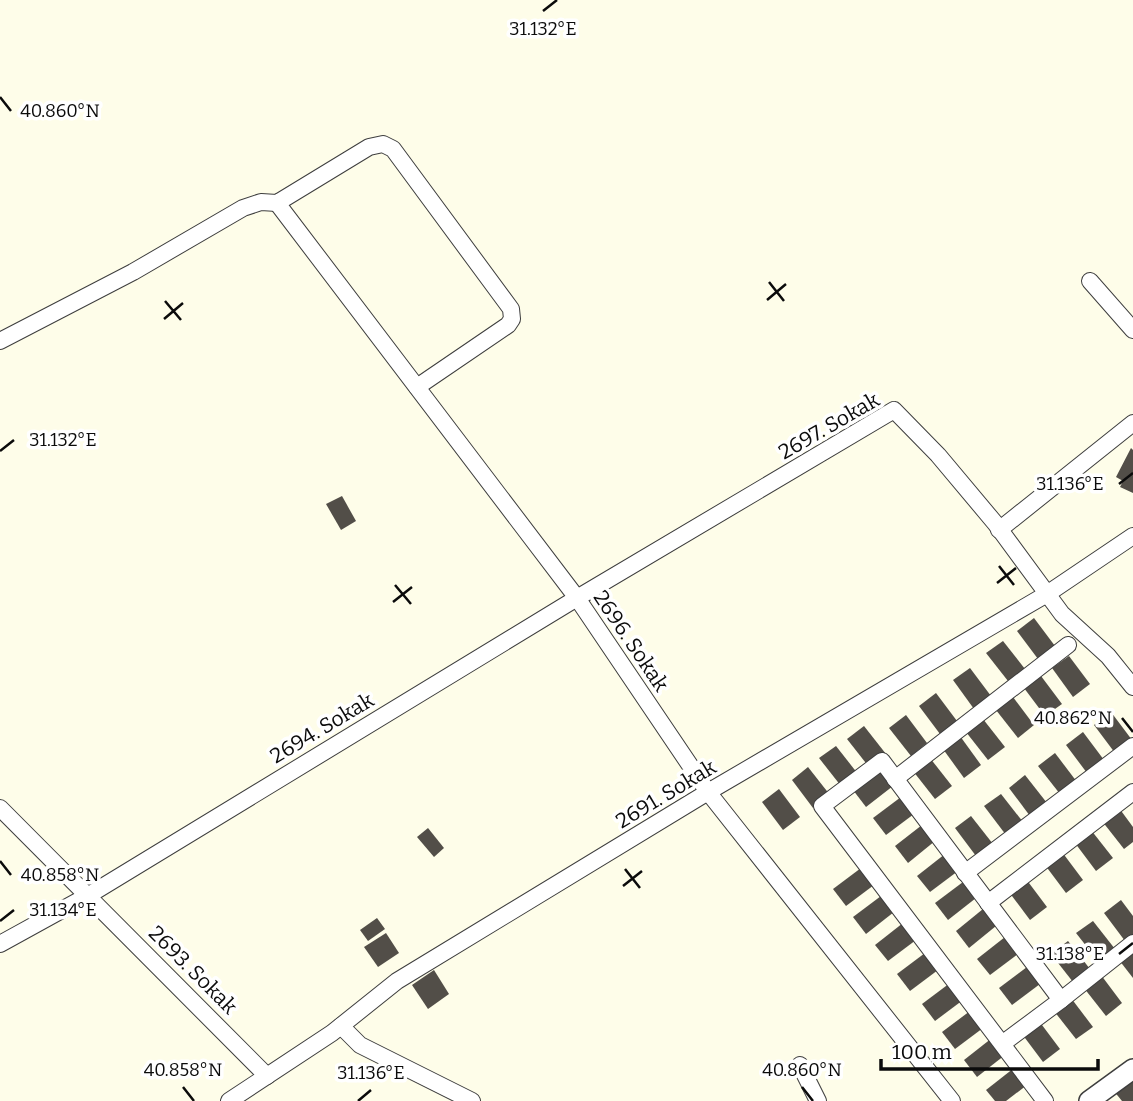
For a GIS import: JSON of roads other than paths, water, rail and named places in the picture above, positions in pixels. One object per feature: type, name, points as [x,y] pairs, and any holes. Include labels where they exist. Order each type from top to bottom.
[{"type":"street","points":[[0,341],[133,272],[243,208],[261,202],[277,203],[374,145],[383,144],[393,149],[511,309],[512,314],[508,325],[417,387]]},
{"type":"street","name":"2696. Sokak","points":[[277,203],[577,598],[708,792],[952,1101]]},
{"type":"street","points":[[1090,281],[1133,330]]},
{"type":"street","name":"2697. Sokak","points":[[577,598],[894,410],[937,455],[999,530],[1062,614],[1108,656],[1133,687]]},
{"type":"street","points":[[999,530],[1133,423]]},
{"type":"street","name":"2691. Sokak","points":[[229,1101],[341,1026],[397,981],[708,792],[1047,594],[1133,536]]},
{"type":"street","name":"2694. Sokak","points":[[0,944],[89,895],[577,598]]},
{"type":"street","points":[[895,779],[1068,645]]},
{"type":"street","points":[[965,873],[1133,747]]},
{"type":"street","points":[[1045,1101],[822,806],[881,761],[1061,1000]]},
{"type":"street","points":[[988,903],[1133,792]]},
{"type":"street","name":"2693. Sokak","points":[[0,808],[267,1076]]},
{"type":"street","points":[[1002,1044],[1133,943]]},
{"type":"street","points":[[341,1026],[360,1045],[472,1101]]},
{"type":"street","points":[[800,1065],[818,1101]]},
{"type":"street","points":[[1089,1101],[1133,1069]]}]
